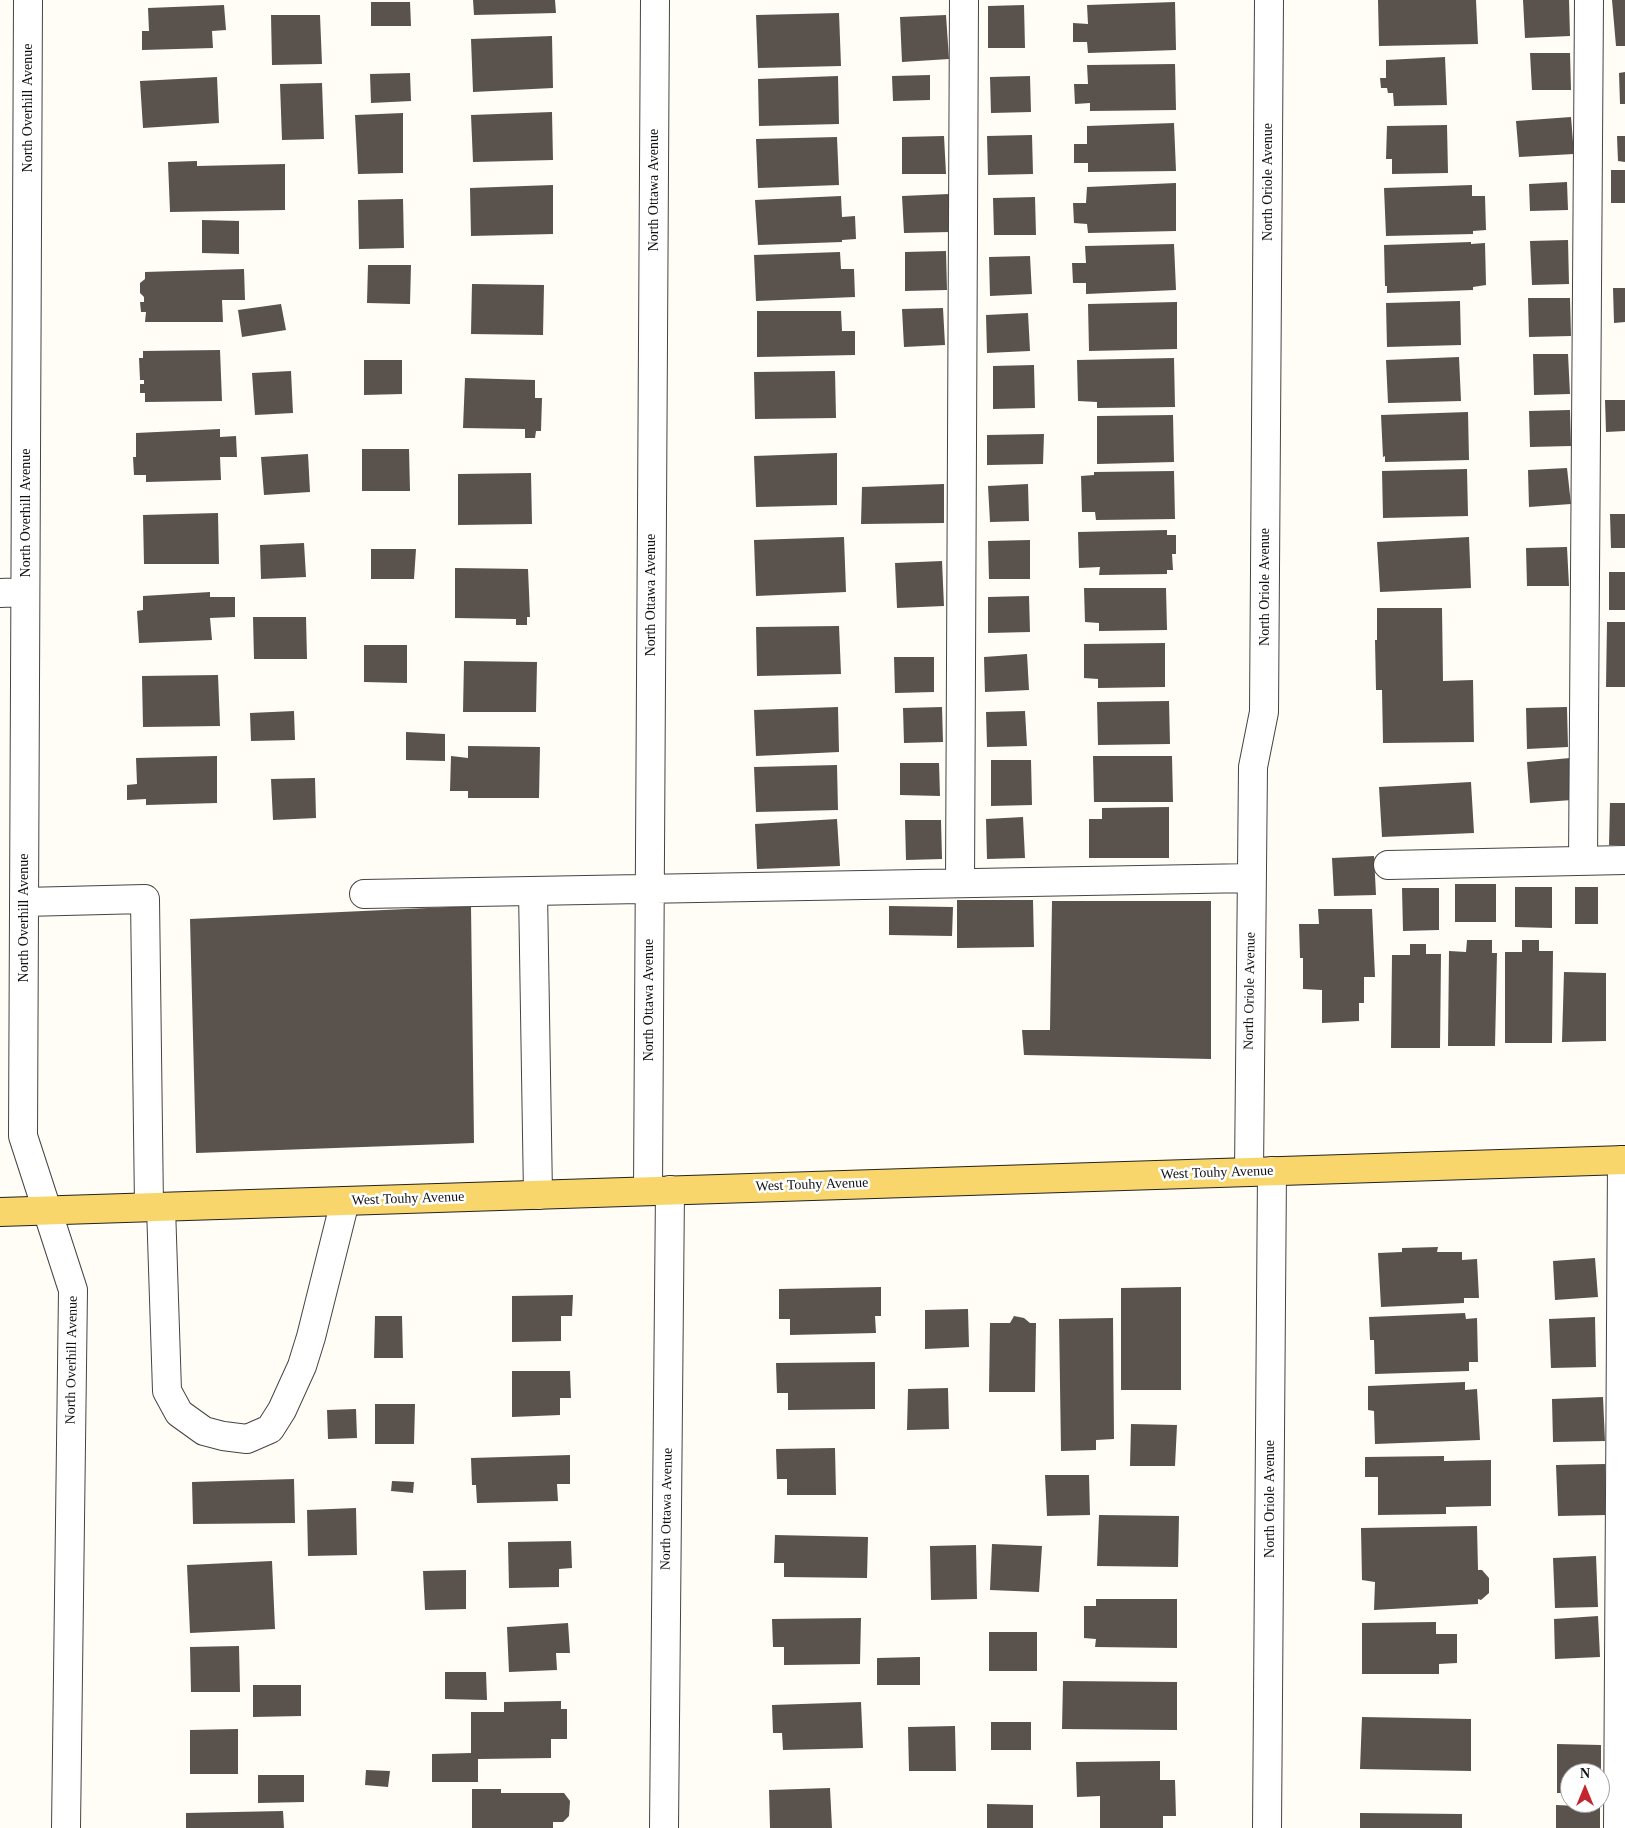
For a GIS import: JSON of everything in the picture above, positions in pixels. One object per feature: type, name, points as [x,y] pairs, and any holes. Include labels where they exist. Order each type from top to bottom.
[{"type":"main road","name":"West Touhy Avenue","points":[[0,1212],[1623,1160]]},
{"type":"street","name":"North Overhill Avenue","points":[[28,0],[13,593],[16,909],[23,1136],[73,1290],[66,1828]]},
{"type":"street","name":"North Ottawa Avenue","points":[[655,0],[650,888],[659,1191],[664,1828]]},
{"type":"street","points":[[960,883],[964,0]]},
{"type":"street","name":"North Oriole Avenue","points":[[1267,1828],[1260,1172],[1252,878],[1253,767],[1264,712],[1270,0]]},
{"type":"street","points":[[1583,861],[1589,0]]},
{"type":"street","points":[[1388,865],[1625,860]]},
{"type":"street","points":[[364,894],[1252,878]]},
{"type":"street","points":[[533,891],[538,1195]]},
{"type":"street","points":[[16,909],[145,899],[155,1207],[167,1391],[179,1413],[204,1430],[223,1436],[246,1439],[270,1429],[282,1410],[302,1366],[345,1200]]},
{"type":"street","points":[[1618,1828],[1623,1160]]},
{"type":"building","points":[[473,0],[555,0],[556,13],[474,15]]},
{"type":"building","points":[[1378,0],[1476,0],[1478,44],[1379,46]]},
{"type":"building","points":[[1523,0],[1569,0],[1570,36],[1525,38]]},
{"type":"building","points":[[1612,0],[1625,0],[1625,46],[1616,46]]},
{"type":"building","points":[[371,2],[410,2],[411,26],[371,26]]},
{"type":"building","points":[[1175,2],[1176,50],[1088,53],[1087,42],[1073,42],[1073,23],[1088,24],[1087,5]]},
{"type":"building","points":[[224,5],[226,30],[212,31],[213,48],[142,50],[142,31],[149,31],[148,8]]},
{"type":"building","points":[[1024,5],[1025,48],[988,48],[988,6]]},
{"type":"building","points":[[839,13],[841,66],[758,68],[756,15]]},
{"type":"building","points":[[271,15],[320,15],[322,64],[272,65]]},
{"type":"building","points":[[946,15],[949,59],[902,62],[900,17]]},
{"type":"building","points":[[552,36],[553,88],[473,92],[471,39]]},
{"type":"building","points":[[1530,53],[1570,53],[1571,90],[1532,90]]},
{"type":"building","points":[[1445,57],[1447,105],[1394,106],[1393,93],[1388,93],[1387,88],[1381,88],[1380,78],[1386,78],[1386,60]]},
{"type":"building","points":[[1175,64],[1176,110],[1090,111],[1090,103],[1075,104],[1074,84],[1088,84],[1087,65]]},
{"type":"building","points":[[1625,72],[1625,104],[1620,104],[1619,73]]},
{"type":"building","points":[[410,73],[411,101],[371,103],[370,74]]},
{"type":"building","points":[[930,75],[930,100],[893,101],[892,76]]},
{"type":"building","points":[[838,76],[839,124],[759,126],[758,79]]},
{"type":"building","points":[[1030,76],[1031,112],[991,113],[990,77]]},
{"type":"building","points":[[217,77],[219,123],[143,128],[140,81]]},
{"type":"building","points":[[322,83],[324,139],[282,140],[280,84]]},
{"type":"building","points":[[552,112],[553,160],[473,162],[471,115]]},
{"type":"building","points":[[403,113],[403,173],[358,174],[355,115]]},
{"type":"building","points":[[1571,117],[1574,154],[1519,157],[1516,121]]},
{"type":"building","points":[[1174,123],[1176,171],[1088,172],[1088,163],[1074,163],[1074,144],[1087,144],[1087,126]]},
{"type":"building","points":[[1447,125],[1448,173],[1392,174],[1392,159],[1386,159],[1387,126]]},
{"type":"building","points":[[1032,135],[1033,174],[988,175],[987,136]]},
{"type":"building","points":[[944,136],[946,174],[902,174],[902,137]]},
{"type":"building","points":[[1617,136],[1625,136],[1625,162],[1618,161]]},
{"type":"building","points":[[837,137],[839,185],[758,188],[756,139]]},
{"type":"building","points":[[197,161],[197,166],[285,164],[285,210],[170,212],[168,162]]},
{"type":"building","points":[[1611,170],[1625,170],[1625,203],[1611,203]]},
{"type":"building","points":[[1567,182],[1568,210],[1530,211],[1529,184]]},
{"type":"building","points":[[1176,183],[1176,231],[1088,233],[1087,224],[1074,223],[1073,203],[1086,203],[1087,187]]},
{"type":"building","points":[[553,185],[553,234],[471,236],[470,188]]},
{"type":"building","points":[[1472,185],[1472,196],[1485,196],[1486,230],[1473,231],[1473,234],[1386,236],[1384,188]]},
{"type":"building","points":[[949,194],[950,232],[904,233],[902,196]]},
{"type":"building","points":[[841,196],[842,217],[855,216],[856,239],[842,240],[842,242],[758,245],[755,200]]},
{"type":"building","points":[[1035,197],[1036,235],[994,235],[993,198]]},
{"type":"building","points":[[403,199],[404,248],[359,249],[358,200]]},
{"type":"building","points":[[202,220],[239,221],[239,254],[202,253]]},
{"type":"building","points":[[1568,240],[1569,284],[1532,285],[1530,241]]},
{"type":"building","points":[[1471,242],[1471,244],[1485,243],[1486,285],[1473,287],[1473,290],[1387,293],[1387,286],[1385,286],[1384,245]]},
{"type":"building","points":[[1174,244],[1176,290],[1086,294],[1086,283],[1073,283],[1072,263],[1086,263],[1085,246]]},
{"type":"building","points":[[946,251],[947,290],[905,291],[905,252]]},
{"type":"building","points":[[840,252],[841,269],[854,269],[855,297],[756,301],[754,255]]},
{"type":"building","points":[[1030,256],[1032,294],[990,296],[989,257]]},
{"type":"building","points":[[368,265],[411,265],[410,304],[367,303]]},
{"type":"building","points":[[244,269],[245,300],[222,300],[223,322],[145,322],[146,312],[141,312],[140,302],[144,302],[144,297],[140,293],[140,283],[145,279],[145,272]]},
{"type":"building","points":[[472,284],[544,285],[543,335],[471,334]]},
{"type":"building","points":[[1613,288],[1625,288],[1625,322],[1614,323]]},
{"type":"building","points":[[1528,298],[1570,298],[1571,336],[1529,337]]},
{"type":"building","points":[[1460,301],[1461,345],[1387,347],[1386,303]]},
{"type":"building","points":[[1177,302],[1177,349],[1089,351],[1088,304]]},
{"type":"building","points":[[281,304],[286,330],[242,337],[238,310]]},
{"type":"building","points":[[943,308],[945,345],[904,347],[902,309]]},
{"type":"building","points":[[757,311],[841,311],[842,331],[855,331],[855,355],[757,357]]},
{"type":"building","points":[[1028,313],[1030,351],[987,353],[986,315]]},
{"type":"building","points":[[220,350],[222,401],[145,402],[145,393],[140,393],[140,384],[144,384],[144,380],[140,380],[139,358],[143,358],[143,351]]},
{"type":"building","points":[[1533,354],[1568,354],[1570,394],[1534,395]]},
{"type":"building","points":[[1459,357],[1461,401],[1388,403],[1386,360]]},
{"type":"building","points":[[1174,358],[1175,407],[1097,408],[1097,402],[1078,401],[1077,360]]},
{"type":"building","points":[[364,360],[402,360],[402,394],[364,395]]},
{"type":"building","points":[[1034,365],[1035,408],[993,409],[993,366]]},
{"type":"building","points":[[291,371],[293,413],[255,415],[252,373]]},
{"type":"building","points":[[835,371],[836,418],[755,419],[754,372]]},
{"type":"building","points":[[465,378],[535,380],[535,398],[542,398],[541,431],[536,431],[535,438],[525,438],[525,429],[463,428]]},
{"type":"building","points":[[1605,400],[1625,400],[1625,431],[1606,432]]},
{"type":"building","points":[[1570,410],[1571,446],[1530,447],[1529,411]]},
{"type":"building","points":[[1468,412],[1469,460],[1385,462],[1385,456],[1383,457],[1381,415]]},
{"type":"building","points":[[1173,415],[1174,462],[1097,464],[1097,416]]},
{"type":"building","points":[[220,429],[220,437],[236,436],[237,457],[220,457],[221,480],[146,482],[146,475],[134,475],[133,457],[136,457],[136,433]]},
{"type":"building","points":[[1044,434],[1043,464],[987,465],[987,435]]},
{"type":"building","points":[[362,449],[409,449],[410,491],[362,491]]},
{"type":"building","points":[[837,453],[837,505],[756,507],[754,456]]},
{"type":"building","points":[[308,454],[310,492],[264,495],[261,457]]},
{"type":"building","points":[[1567,468],[1571,504],[1529,507],[1528,470]]},
{"type":"building","points":[[1467,469],[1468,516],[1383,518],[1382,471]]},
{"type":"building","points":[[1174,471],[1175,519],[1096,520],[1095,512],[1082,512],[1081,476],[1094,475],[1094,472]]},
{"type":"building","points":[[531,473],[532,524],[458,525],[458,474]]},
{"type":"building","points":[[944,484],[944,523],[861,524],[862,487]]},
{"type":"building","points":[[1028,484],[1029,521],[990,522],[988,486]]},
{"type":"building","points":[[218,513],[219,564],[144,564],[143,515]]},
{"type":"building","points":[[1610,514],[1625,514],[1625,548],[1611,548]]},
{"type":"building","points":[[1167,530],[1167,535],[1176,535],[1176,554],[1172,554],[1173,570],[1167,570],[1167,574],[1099,575],[1100,567],[1079,568],[1078,532]]},
{"type":"building","points":[[844,537],[846,592],[756,596],[754,540]]},
{"type":"building","points":[[1469,537],[1471,588],[1380,592],[1377,542]]},
{"type":"building","points":[[1030,540],[1030,579],[989,579],[988,541]]},
{"type":"building","points":[[304,543],[306,577],[261,579],[260,545]]},
{"type":"building","points":[[1567,547],[1569,586],[1527,586],[1526,548]]},
{"type":"building","points":[[371,549],[416,549],[414,579],[371,579]]},
{"type":"building","points":[[942,561],[944,606],[897,608],[895,563]]},
{"type":"building","points":[[455,568],[528,569],[530,617],[527,617],[527,625],[516,625],[516,619],[455,618]]},
{"type":"building","points":[[1609,572],[1625,572],[1625,610],[1609,610]]},
{"type":"building","points":[[1084,588],[1166,588],[1167,630],[1099,631],[1099,623],[1085,622]]},
{"type":"building","points":[[210,592],[210,597],[235,597],[235,617],[210,618],[212,640],[139,643],[137,611],[143,610],[143,596]]},
{"type":"building","points":[[1029,596],[1030,632],[988,633],[988,597]]},
{"type":"building","points":[[1377,608],[1442,608],[1443,681],[1473,680],[1474,742],[1383,743],[1382,690],[1376,690],[1375,640],[1377,640]]},
{"type":"building","points":[[253,617],[306,617],[307,659],[254,659]]},
{"type":"building","points":[[1607,622],[1625,622],[1625,687],[1606,687]]},
{"type":"building","points":[[839,626],[841,674],[757,676],[756,627]]},
{"type":"building","points":[[1165,643],[1165,687],[1098,688],[1098,679],[1084,678],[1084,644]]},
{"type":"building","points":[[364,645],[407,645],[407,683],[364,682]]},
{"type":"building","points":[[1027,654],[1029,690],[985,692],[984,657]]},
{"type":"building","points":[[894,657],[934,657],[934,692],[895,693]]},
{"type":"building","points":[[464,661],[537,662],[536,712],[463,712]]},
{"type":"building","points":[[218,675],[220,726],[143,727],[142,676]]},
{"type":"building","points":[[1169,701],[1170,744],[1098,745],[1097,702]]},
{"type":"building","points":[[838,707],[839,752],[756,756],[754,710]]},
{"type":"building","points":[[942,707],[943,742],[904,743],[903,708]]},
{"type":"building","points":[[1567,707],[1568,747],[1527,749],[1526,708]]},
{"type":"building","points":[[294,711],[295,740],[251,741],[250,713]]},
{"type":"building","points":[[1025,711],[1027,746],[987,747],[986,712]]},
{"type":"building","points":[[406,732],[445,734],[445,761],[406,760]]},
{"type":"building","points":[[468,746],[540,747],[539,798],[468,798],[468,791],[450,791],[451,756],[468,758]]},
{"type":"building","points":[[217,756],[217,803],[146,805],[146,799],[127,800],[127,785],[137,784],[136,758]]},
{"type":"building","points":[[1093,756],[1172,756],[1173,802],[1094,802]]},
{"type":"building","points":[[1570,758],[1572,800],[1530,803],[1527,762]]},
{"type":"building","points":[[991,760],[1031,760],[1032,805],[991,806]]},
{"type":"building","points":[[900,763],[939,763],[940,796],[900,795]]},
{"type":"building","points":[[837,765],[838,810],[756,812],[754,767]]},
{"type":"building","points":[[315,778],[316,818],[273,820],[271,779]]},
{"type":"building","points":[[1471,782],[1474,833],[1382,837],[1379,787]]},
{"type":"building","points":[[1610,803],[1625,803],[1625,845],[1609,845]]},
{"type":"building","points":[[1169,807],[1169,858],[1089,858],[1089,819],[1102,819],[1102,808]]},
{"type":"building","points":[[1023,817],[1025,858],[987,859],[986,819]]},
{"type":"building","points":[[837,819],[840,866],[757,869],[755,824]]},
{"type":"building","points":[[905,820],[941,820],[942,859],[906,860]]},
{"type":"building","points":[[1374,856],[1376,895],[1334,896],[1332,858]]},
{"type":"building","points":[[1455,884],[1496,884],[1496,922],[1455,922]]},
{"type":"building","points":[[1515,887],[1552,887],[1552,928],[1515,927]]},
{"type":"building","points":[[1575,887],[1598,887],[1598,924],[1575,924]]},
{"type":"building","points":[[1402,888],[1439,888],[1439,930],[1403,931]]},
{"type":"building","points":[[957,900],[1033,900],[1034,947],[957,948]]},
{"type":"building","points":[[1052,901],[1211,901],[1211,1059],[1024,1055],[1022,1030],[1050,1030]]},
{"type":"building","points":[[471,906],[474,1143],[196,1153],[190,919]]},
{"type":"building","points":[[889,906],[953,907],[952,936],[889,935]]},
{"type":"building","points":[[1318,909],[1372,909],[1375,977],[1364,977],[1364,1003],[1359,1003],[1359,1021],[1322,1023],[1322,990],[1303,989],[1303,958],[1300,958],[1299,924],[1319,924]]},
{"type":"building","points":[[1467,940],[1492,940],[1492,953],[1497,953],[1495,1046],[1448,1046],[1449,951],[1466,952]]},
{"type":"building","points":[[1522,940],[1539,940],[1539,951],[1553,951],[1552,1043],[1505,1043],[1505,952],[1522,952]]},
{"type":"building","points":[[1410,944],[1426,944],[1426,954],[1441,954],[1440,1048],[1391,1048],[1392,955],[1410,955]]},
{"type":"building","points":[[1564,972],[1606,973],[1606,1041],[1562,1042]]},
{"type":"building","points":[[1438,1247],[1437,1252],[1462,1252],[1462,1260],[1477,1259],[1479,1298],[1464,1298],[1464,1303],[1381,1307],[1378,1253],[1402,1252],[1402,1248]]},
{"type":"building","points":[[1595,1258],[1598,1297],[1555,1300],[1553,1261]]},
{"type":"building","points":[[881,1287],[881,1316],[875,1316],[876,1333],[790,1335],[790,1319],[779,1319],[779,1289]]},
{"type":"building","points":[[1181,1287],[1181,1390],[1121,1390],[1121,1288]]},
{"type":"building","points":[[573,1295],[572,1316],[561,1316],[561,1341],[512,1342],[512,1296]]},
{"type":"building","points":[[968,1309],[969,1347],[925,1349],[925,1310]]},
{"type":"building","points":[[1465,1313],[1466,1319],[1477,1318],[1478,1362],[1469,1362],[1469,1371],[1375,1374],[1374,1340],[1370,1340],[1369,1317]]},
{"type":"building","points":[[375,1316],[402,1316],[403,1358],[374,1358]]},
{"type":"building","points":[[1014,1316],[1024,1318],[1030,1323],[1036,1323],[1035,1392],[989,1392],[990,1323],[1010,1323]]},
{"type":"building","points":[[1595,1317],[1596,1367],[1551,1368],[1549,1319]]},
{"type":"building","points":[[1113,1318],[1114,1439],[1096,1440],[1096,1450],[1061,1451],[1059,1319]]},
{"type":"building","points":[[875,1362],[875,1409],[788,1410],[788,1393],[777,1393],[776,1363]]},
{"type":"building","points":[[512,1371],[570,1371],[571,1398],[560,1398],[560,1415],[512,1417]]},
{"type":"building","points":[[1465,1382],[1465,1390],[1477,1389],[1480,1440],[1375,1444],[1374,1411],[1368,1410],[1368,1386]]},
{"type":"building","points":[[948,1388],[949,1429],[907,1430],[908,1389]]},
{"type":"building","points":[[1603,1397],[1605,1441],[1553,1442],[1552,1399]]},
{"type":"building","points":[[375,1404],[415,1404],[414,1444],[375,1444]]},
{"type":"building","points":[[356,1409],[357,1438],[328,1439],[327,1410]]},
{"type":"building","points":[[1131,1424],[1177,1425],[1175,1466],[1130,1466]]},
{"type":"building","points":[[835,1448],[836,1495],[787,1495],[787,1479],[777,1479],[776,1449]]},
{"type":"building","points":[[570,1455],[570,1484],[557,1484],[558,1501],[477,1503],[476,1485],[472,1485],[471,1458]]},
{"type":"building","points":[[1444,1456],[1444,1461],[1491,1460],[1491,1506],[1446,1507],[1446,1514],[1378,1515],[1378,1477],[1365,1477],[1365,1457]]},
{"type":"building","points":[[1605,1464],[1606,1515],[1558,1516],[1556,1465]]},
{"type":"building","points":[[1045,1475],[1089,1475],[1090,1515],[1047,1516]]},
{"type":"building","points":[[294,1479],[295,1523],[193,1524],[192,1482]]},
{"type":"building","points":[[392,1481],[414,1482],[413,1493],[391,1491]]},
{"type":"building","points":[[356,1508],[357,1555],[308,1556],[307,1510]]},
{"type":"building","points":[[1099,1515],[1179,1516],[1178,1567],[1097,1566]]},
{"type":"building","points":[[1477,1526],[1478,1570],[1482,1570],[1489,1578],[1489,1593],[1481,1600],[1478,1599],[1478,1604],[1374,1610],[1375,1582],[1362,1580],[1361,1528]]},
{"type":"building","points":[[775,1535],[868,1537],[867,1578],[784,1577],[784,1563],[774,1563]]},
{"type":"building","points":[[571,1541],[572,1568],[559,1569],[559,1587],[509,1588],[508,1542]]},
{"type":"building","points":[[992,1544],[1042,1546],[1039,1592],[990,1590]]},
{"type":"building","points":[[976,1545],[977,1599],[931,1600],[930,1546]]},
{"type":"building","points":[[1596,1556],[1598,1607],[1555,1608],[1553,1558]]},
{"type":"building","points":[[272,1561],[275,1629],[190,1633],[187,1565]]},
{"type":"building","points":[[466,1570],[466,1609],[425,1610],[423,1571]]},
{"type":"building","points":[[1096,1599],[1177,1599],[1177,1648],[1095,1647],[1096,1639],[1084,1638],[1084,1606],[1096,1606]]},
{"type":"building","points":[[1598,1616],[1600,1657],[1555,1659],[1554,1619]]},
{"type":"building","points":[[861,1618],[860,1664],[784,1665],[784,1647],[773,1647],[772,1619]]},
{"type":"building","points":[[1436,1622],[1436,1634],[1457,1634],[1457,1663],[1439,1664],[1439,1674],[1362,1674],[1362,1623]]},
{"type":"building","points":[[568,1623],[570,1653],[556,1653],[557,1670],[509,1672],[507,1627]]},
{"type":"building","points":[[989,1632],[1037,1632],[1037,1671],[989,1671]]},
{"type":"building","points":[[239,1646],[240,1692],[191,1692],[190,1647]]},
{"type":"building","points":[[920,1657],[920,1685],[877,1685],[877,1658]]},
{"type":"building","points":[[445,1672],[486,1672],[487,1700],[445,1699]]},
{"type":"building","points":[[1063,1681],[1177,1682],[1177,1730],[1062,1729]]},
{"type":"building","points":[[253,1685],[301,1685],[301,1716],[253,1717]]},
{"type":"building","points":[[561,1701],[561,1709],[567,1709],[567,1739],[551,1739],[551,1758],[478,1759],[478,1782],[432,1782],[432,1754],[471,1753],[471,1712],[504,1712],[504,1702]]},
{"type":"building","points":[[861,1702],[863,1748],[783,1750],[782,1733],[773,1733],[772,1705]]},
{"type":"building","points":[[1362,1717],[1471,1719],[1471,1771],[1360,1769]]},
{"type":"building","points":[[991,1722],[1031,1722],[1031,1750],[991,1750]]},
{"type":"building","points":[[955,1726],[956,1771],[909,1771],[908,1727]]},
{"type":"building","points":[[238,1729],[238,1774],[190,1774],[190,1730]]},
{"type":"building","points":[[1557,1744],[1601,1745],[1601,1763],[1560,1763],[1560,1793],[1557,1793]]},
{"type":"building","points":[[1160,1761],[1160,1780],[1175,1780],[1176,1816],[1163,1816],[1163,1828],[1100,1828],[1100,1796],[1077,1797],[1076,1762]]},
{"type":"building","points":[[366,1770],[390,1771],[388,1787],[365,1785]]},
{"type":"building","points":[[258,1775],[304,1775],[304,1802],[258,1803]]},
{"type":"building","points":[[830,1788],[832,1828],[770,1828],[769,1790]]},
{"type":"building","points":[[472,1789],[501,1789],[501,1793],[564,1793],[570,1801],[569,1816],[563,1822],[553,1822],[553,1828],[472,1828]]},
{"type":"building","points":[[987,1804],[1033,1805],[1033,1828],[987,1828]]},
{"type":"building","points":[[1556,1805],[1560,1805],[1560,1813],[1600,1813],[1600,1828],[1556,1828]]},
{"type":"building","points":[[283,1811],[284,1828],[186,1828],[186,1813]]},
{"type":"building","points":[[1360,1813],[1462,1814],[1462,1828],[1360,1828]]}]
